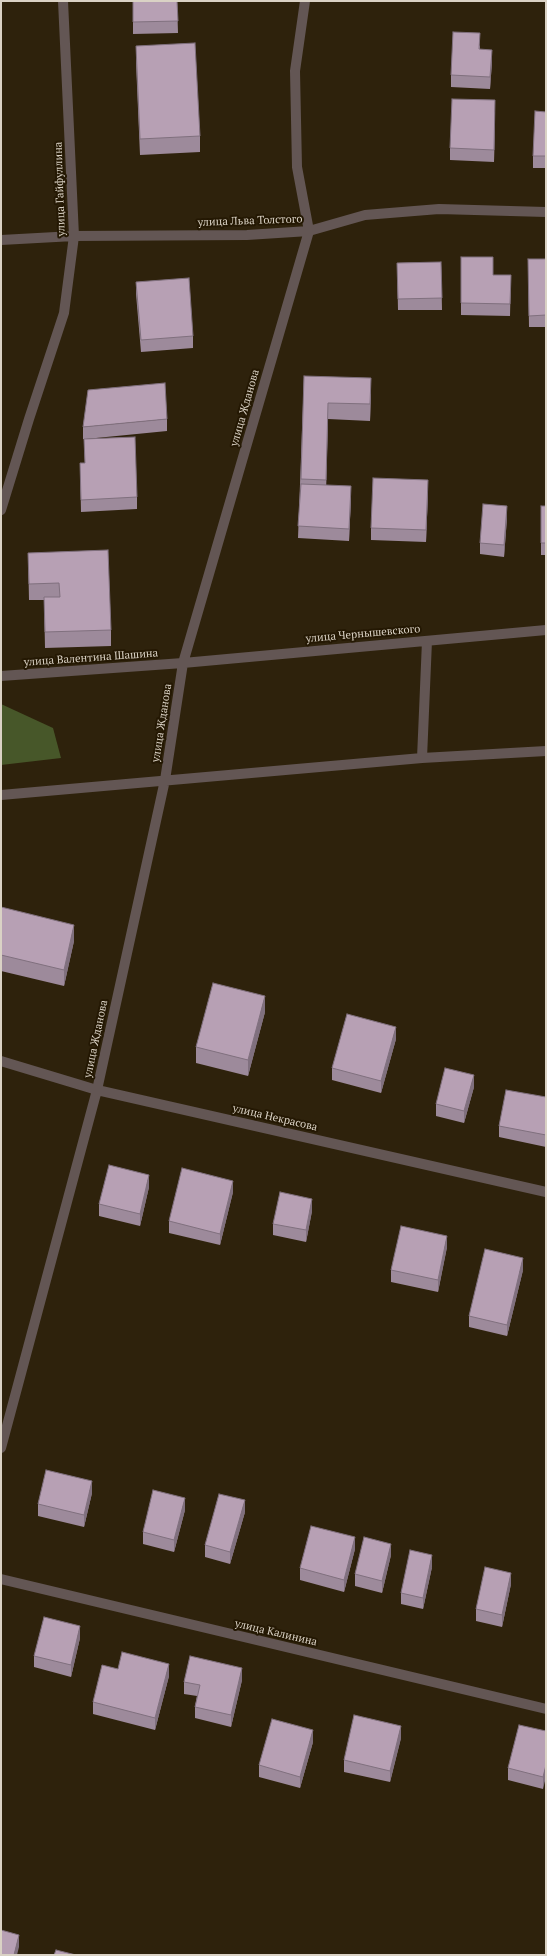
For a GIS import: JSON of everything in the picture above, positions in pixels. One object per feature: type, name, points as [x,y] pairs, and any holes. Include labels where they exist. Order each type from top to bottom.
[{"type":"street","name":"улица Гайфуллина","points":[[1,510],[28,419],[64,313],[74,236],[63,1]]},
{"type":"street","name":"улица Жданова","points":[[1,1448],[97,1090],[165,780],[183,663],[309,231],[297,167],[295,79],[305,1]]},
{"type":"street","name":"улица Льва Толстого","points":[[1,240],[74,236],[247,235],[309,231],[365,215],[438,209],[546,212]]},
{"type":"street","name":"улица Чернышевского","points":[[183,663],[546,630]]},
{"type":"street","points":[[422,758],[427,641]]},
{"type":"street","name":"улица Валентина Шашина","points":[[1,676],[183,663]]},
{"type":"street","points":[[1,795],[422,758],[546,751]]},
{"type":"street","name":"улица Некрасова","points":[[1,1061],[97,1090],[546,1192]]},
{"type":"street","name":"улица Калинина","points":[[1,1579],[546,1709]]},
{"type":"green space","points":[[1,704],[53,728],[61,758],[1,765]]},
{"type":"building","points":[[133,1],[177,1],[178,21],[133,22]]},
{"type":"building","points":[[453,32],[480,33],[479,49],[492,50],[490,77],[451,75]]},
{"type":"building","points":[[195,43],[200,136],[140,139],[136,46]]},
{"type":"building","points":[[452,99],[495,100],[494,150],[450,148]]},
{"type":"building","points":[[535,111],[546,112],[546,156],[533,156]]},
{"type":"building","points":[[461,257],[493,257],[493,275],[511,275],[510,304],[461,303]]},
{"type":"building","points":[[528,259],[546,259],[546,315],[529,316]]},
{"type":"building","points":[[441,262],[442,298],[398,299],[397,263]]},
{"type":"building","points":[[189,278],[193,336],[141,340],[136,282]]},
{"type":"building","points":[[304,376],[371,378],[370,404],[328,403],[326,480],[301,479]]},
{"type":"building","points":[[165,383],[167,419],[83,427],[88,390]]},
{"type":"building","points":[[135,437],[137,497],[81,500],[80,463],[85,463],[84,439]]},
{"type":"building","points":[[373,478],[428,480],[426,530],[371,528]]},
{"type":"building","points":[[301,484],[351,486],[349,529],[298,526]]},
{"type":"building","points":[[483,504],[507,506],[504,545],[480,543]]},
{"type":"building","points":[[541,506],[546,506],[546,543],[541,543]]},
{"type":"building","points":[[108,550],[111,630],[45,632],[44,597],[60,597],[59,583],[29,584],[28,553]]},
{"type":"building","points":[[1,907],[74,925],[64,970],[1,955]]},
{"type":"building","points":[[213,983],[265,996],[248,1060],[196,1047]]},
{"type":"building","points":[[347,1014],[396,1027],[381,1081],[332,1068]]},
{"type":"building","points":[[445,1068],[474,1075],[464,1111],[436,1104]]},
{"type":"building","points":[[506,1090],[546,1097],[546,1135],[499,1126]]},
{"type":"building","points":[[109,1165],[149,1175],[140,1214],[99,1204]]},
{"type":"building","points":[[182,1168],[233,1181],[220,1234],[169,1221]]},
{"type":"building","points":[[280,1192],[312,1199],[306,1230],[273,1224]]},
{"type":"building","points":[[401,1226],[447,1236],[438,1280],[391,1270]]},
{"type":"building","points":[[485,1249],[523,1258],[507,1325],[469,1316]]},
{"type":"building","points":[[46,1470],[92,1481],[84,1515],[38,1504]]},
{"type":"building","points":[[153,1490],[185,1498],[174,1540],[143,1532]]},
{"type":"building","points":[[219,1494],[245,1500],[230,1552],[205,1545]]},
{"type":"building","points":[[311,1526],[355,1537],[344,1580],[300,1568]]},
{"type":"building","points":[[364,1537],[391,1544],[382,1581],[355,1574]]},
{"type":"building","points":[[410,1550],[432,1555],[423,1598],[401,1593]]},
{"type":"building","points":[[485,1567],[511,1573],[502,1615],[476,1609]]},
{"type":"building","points":[[44,1617],[80,1626],[71,1665],[34,1656]]},
{"type":"building","points":[[122,1652],[169,1664],[155,1718],[93,1702],[102,1665],[118,1669]]},
{"type":"building","points":[[190,1656],[242,1668],[231,1715],[195,1707],[200,1685],[184,1682]]},
{"type":"building","points":[[354,1715],[401,1726],[390,1771],[344,1760]]},
{"type":"building","points":[[272,1719],[313,1730],[300,1777],[259,1765]]},
{"type":"building","points":[[519,1725],[546,1731],[546,1765],[543,1777],[508,1768]]},
{"type":"building","points":[[1,1930],[19,1935],[14,1955],[1,1955]]},
{"type":"building","points":[[56,1950],[76,1955],[54,1955]]}]
